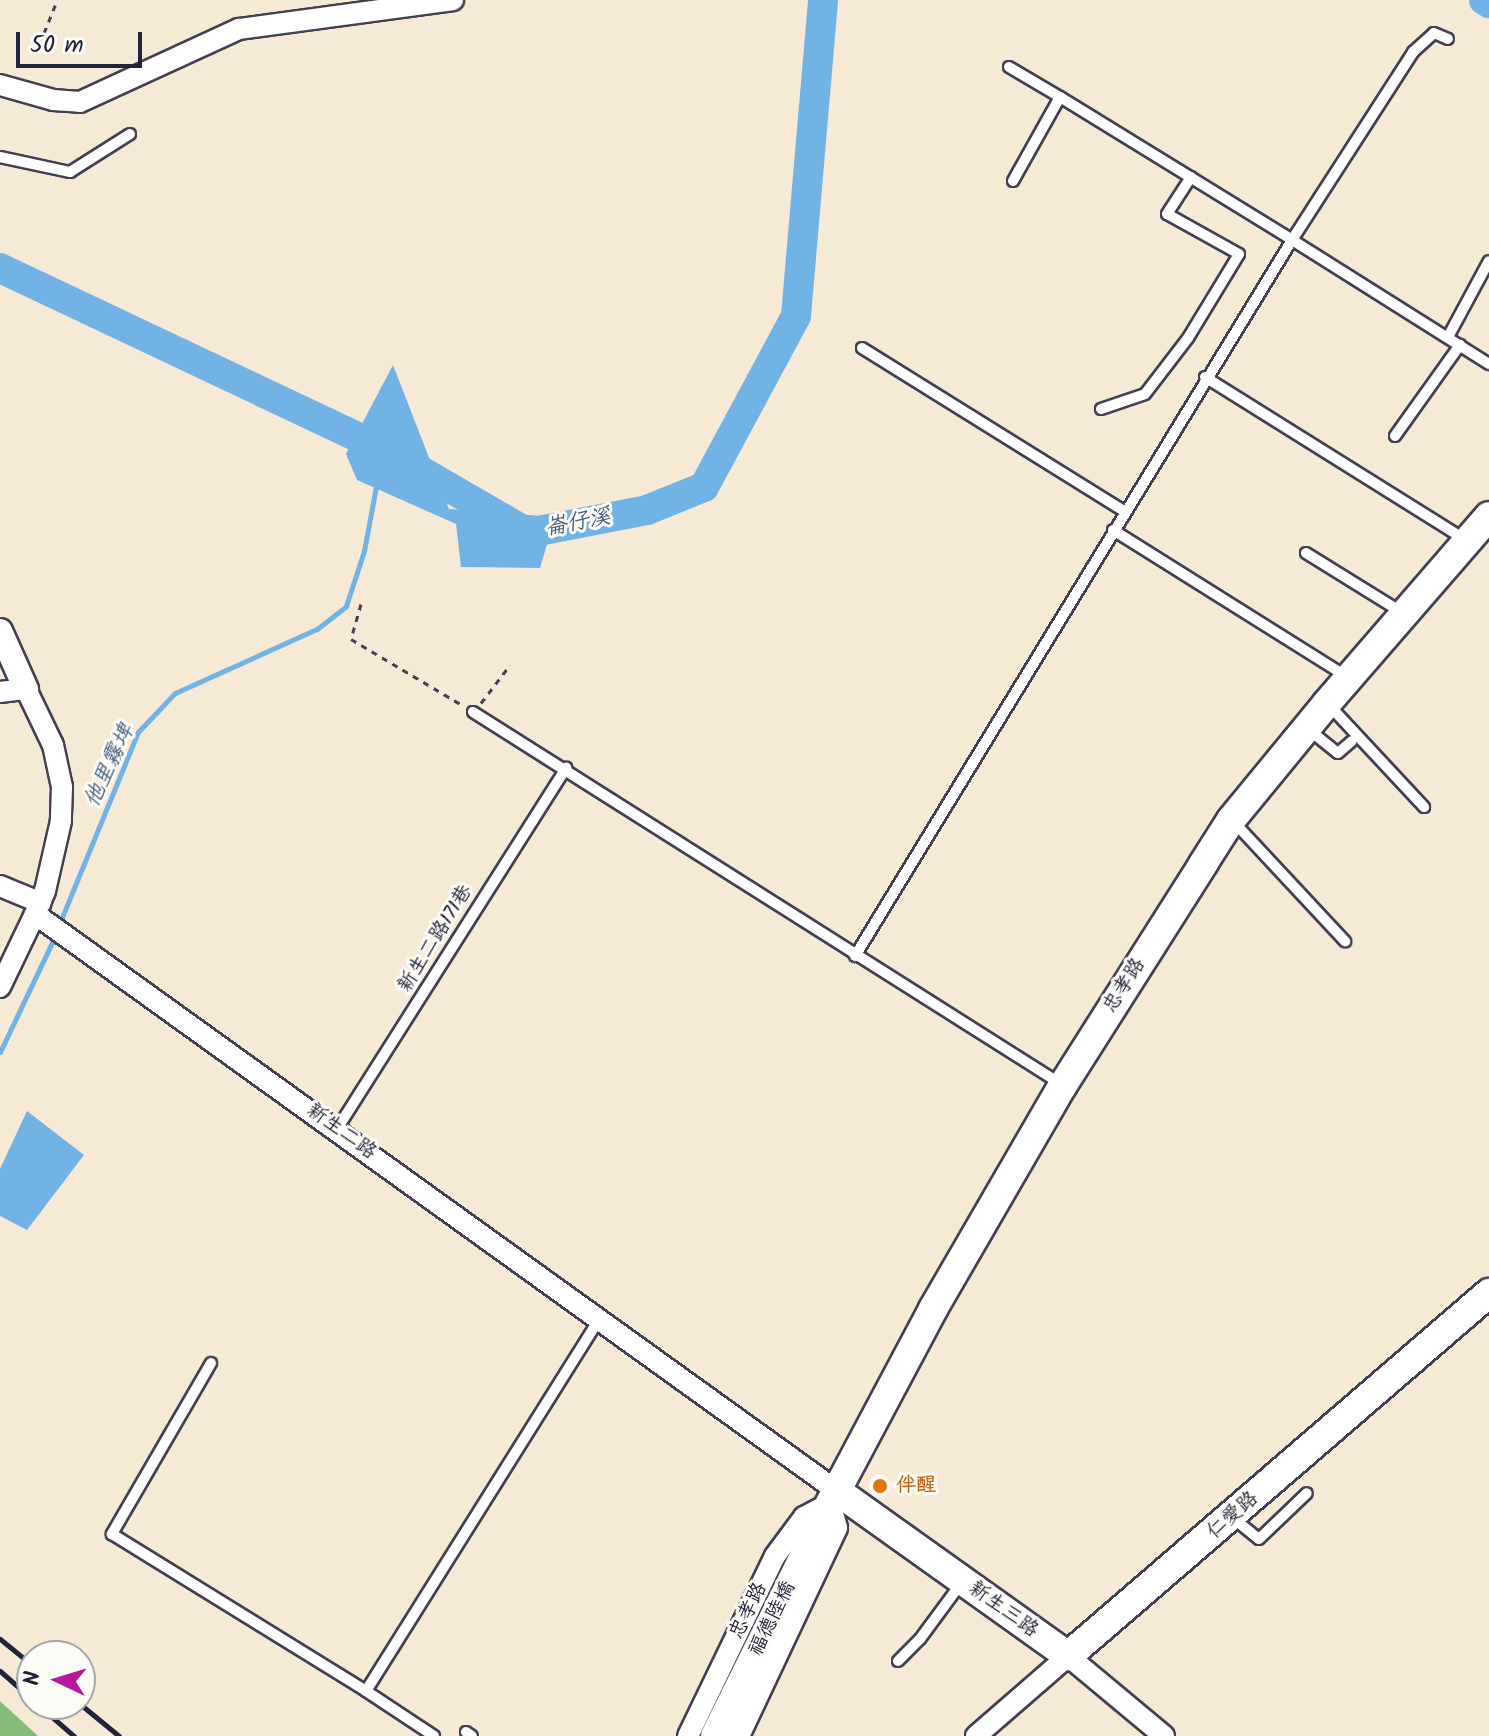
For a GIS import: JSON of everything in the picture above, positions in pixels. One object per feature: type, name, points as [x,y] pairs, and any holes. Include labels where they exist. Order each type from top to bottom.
[{"type":"main road","name":"忠孝路","points":[[833,1497],[933,1309],[1063,1085],[1231,820],[1348,677],[1489,516]]},
{"type":"main road","name":"仁愛路","points":[[1068,1656],[1489,1293]]},
{"type":"main road","name":"新生三路","points":[[833,1497],[963,1581],[1068,1656]]},
{"type":"main road","name":"福德陸橋","points":[[715,1736],[833,1497]]},
{"type":"street","points":[[0,85],[53,100],[80,102],[239,29],[453,0]]},
{"type":"street","points":[[0,631],[53,745],[62,787],[61,821],[38,909],[0,987]]},
{"type":"street","points":[[0,661],[26,689]]},
{"type":"street","points":[[0,692],[26,689]]},
{"type":"street","name":"新生二路","points":[[0,886],[38,909],[599,1320],[833,1497]]},
{"type":"street","name":"忠孝路","points":[[688,1736],[775,1556],[804,1517],[833,1497],[837,1528],[739,1736]]},
{"type":"street","name":"仁愛路","points":[[976,1736],[1068,1656]]},
{"type":"street","name":"新生三路","points":[[1068,1656],[1164,1736]]},
{"type":"lane","points":[[855,956],[1205,377],[1413,52],[1434,33],[1448,39]]},
{"type":"lane","points":[[1009,67],[1489,364]]},
{"type":"lane","points":[[1013,181],[1060,97]]},
{"type":"lane","points":[[0,157],[70,172],[130,134]]},
{"type":"lane","points":[[1101,409],[1145,394],[1188,338],[1239,254],[1167,214],[1191,177]]},
{"type":"lane","points":[[1448,337],[1489,261]]},
{"type":"lane","points":[[1395,436],[1460,345]]},
{"type":"lane","points":[[862,348],[1124,511]]},
{"type":"lane","points":[[1205,377],[1468,541]]},
{"type":"lane","points":[[1113,530],[1348,677]]},
{"type":"lane","points":[[1306,553],[1403,613]]},
{"type":"lane","points":[[1327,703],[1424,807]]},
{"type":"lane","points":[[473,712],[1063,1085]]},
{"type":"lane","points":[[1307,727],[1338,753],[1352,741]]},
{"type":"lane","name":"新生二路171巷","points":[[337,1129],[566,768]]},
{"type":"lane","points":[[1231,820],[1345,941]]},
{"type":"lane","points":[[366,1691],[599,1320]]},
{"type":"lane","points":[[211,1363],[112,1534],[434,1736]]},
{"type":"lane","points":[[1232,1517],[1259,1539],[1307,1493]]},
{"type":"lane","points":[[898,1661],[920,1639],[963,1581]]},
{"type":"path","points":[[44,33],[57,0]]},
{"type":"path","points":[[361,604],[351,639],[473,712],[510,665]]},
{"type":"green space","points":[[0,1701],[16,1716],[16,1720],[21,1720],[38,1736],[0,1736]]},
{"type":"water","points":[[393,365],[449,509],[555,517],[540,568],[461,567],[456,524],[357,480],[346,454]]},
{"type":"water","points":[[27,1111],[84,1155],[27,1230],[0,1216],[0,1169]]},
{"type":"waterway","name":"崙仔溪","points":[[0,268],[383,449],[528,533],[647,510],[704,487],[796,316],[823,0]]},
{"type":"waterway","name":"崙仔溪","points":[[1484,0],[1489,3]]},
{"type":"waterway","name":"他里霧埤","points":[[58,927],[138,732],[175,693],[317,629],[346,606],[364,551],[377,481]]},
{"type":"waterway","name":"他里霧埤","points":[[0,1052],[55,936]]},
{"type":"railway","points":[[0,1639],[16,1652]]},
{"type":"railway","points":[[0,1671],[16,1685]]},
{"type":"railway","points":[[96,1717],[119,1736]]},
{"type":"railway","points":[[56,1720],[74,1736]]},
{"type":"place","name":"伴醒","points":[[880,1486]]}]
